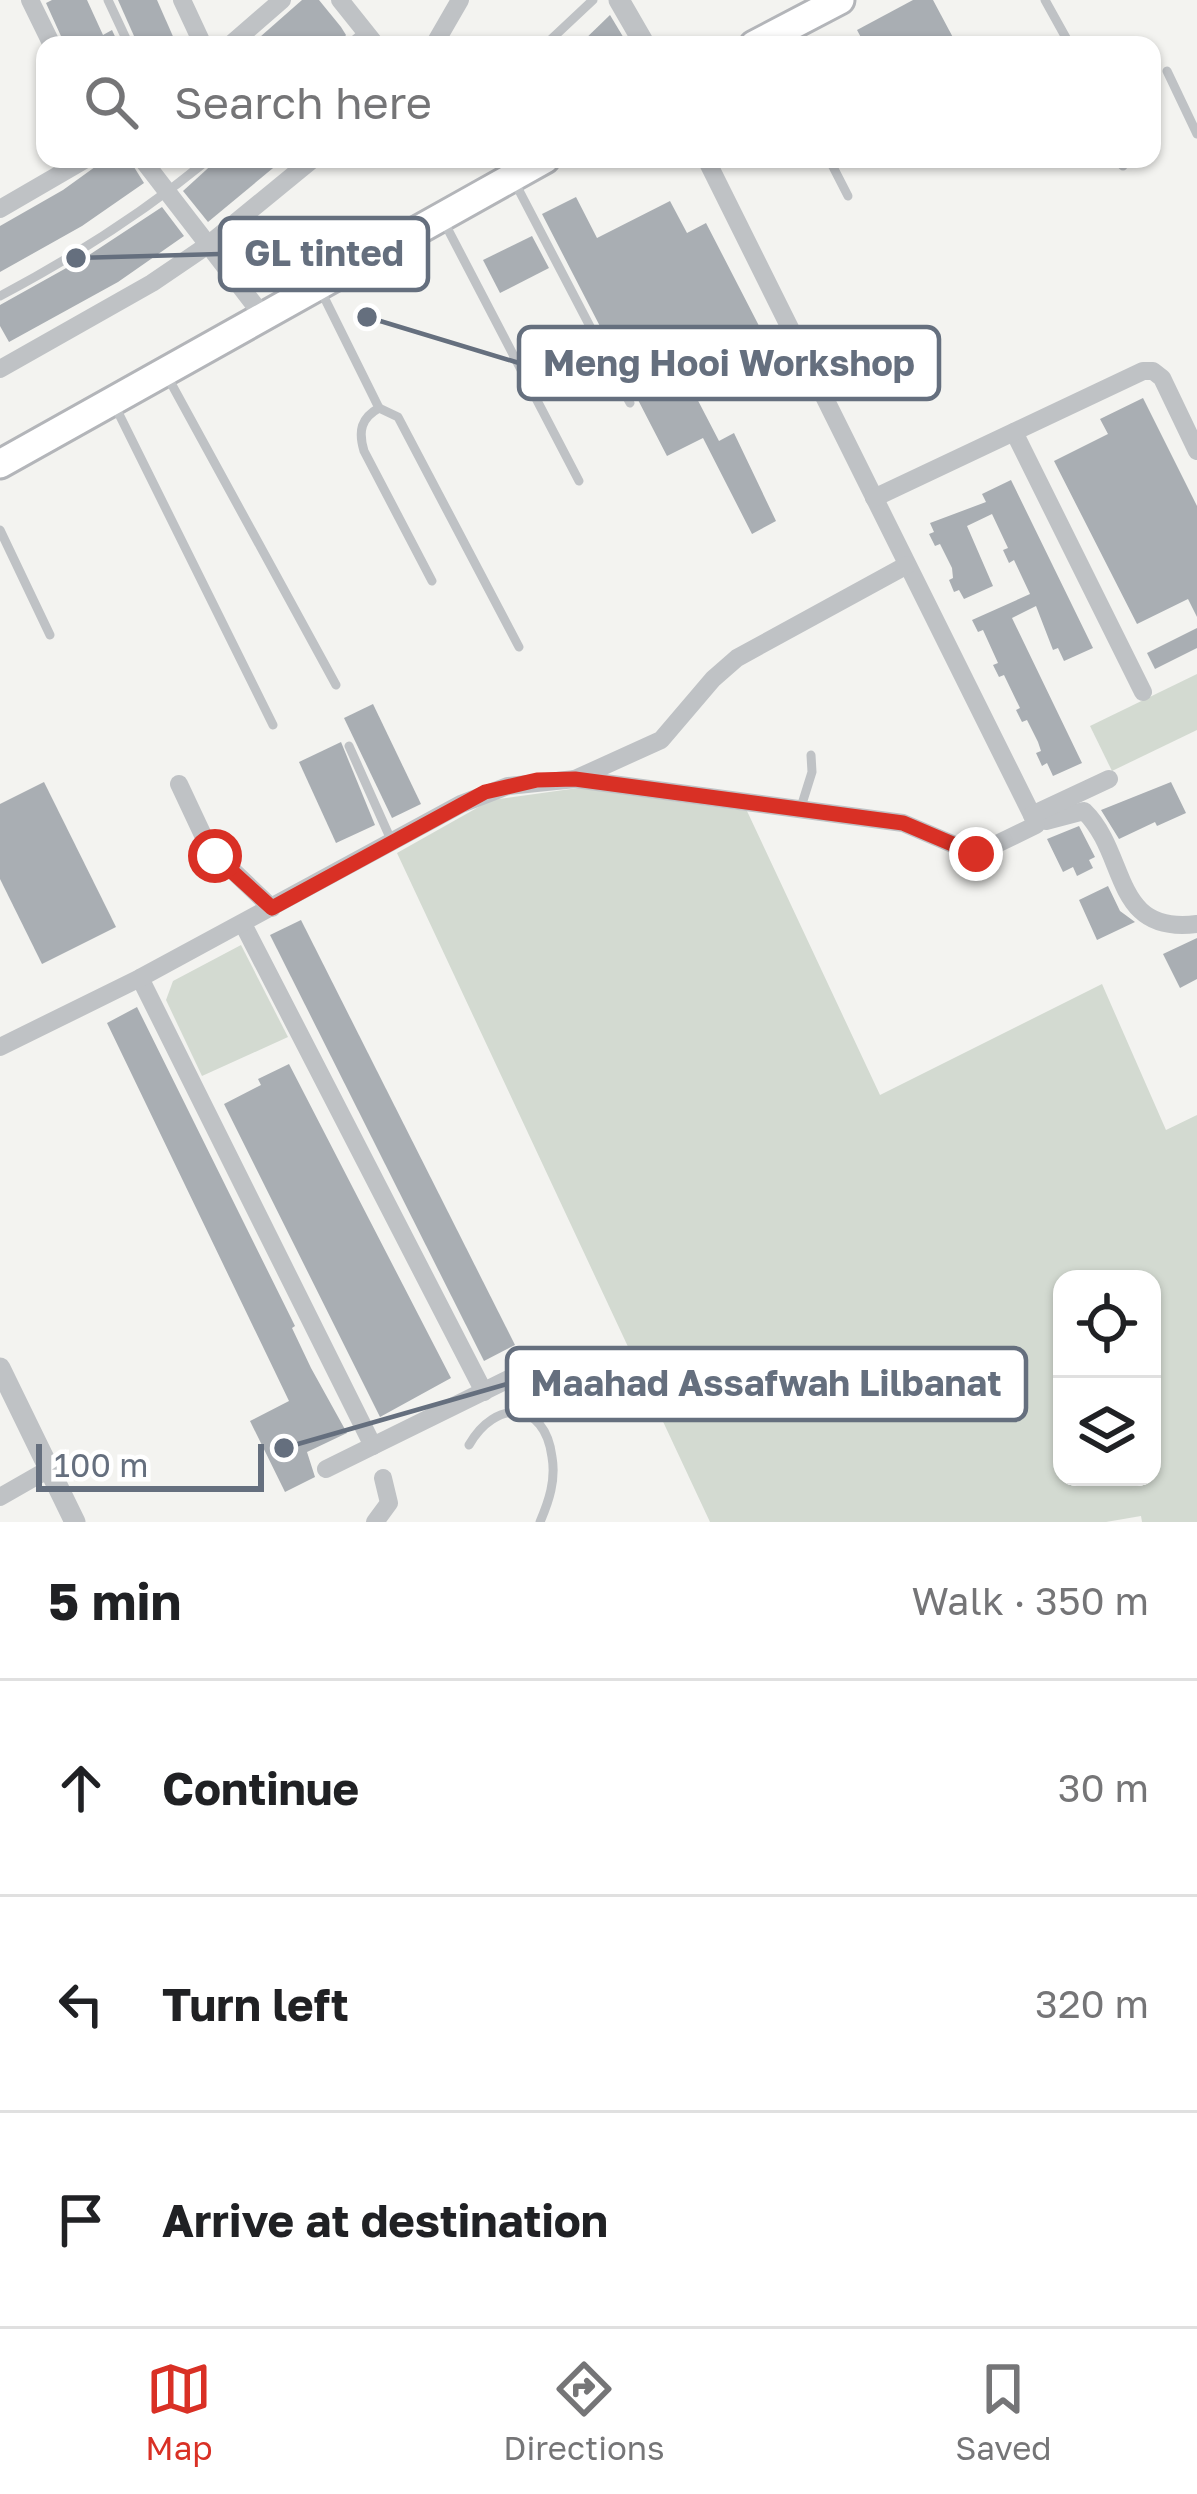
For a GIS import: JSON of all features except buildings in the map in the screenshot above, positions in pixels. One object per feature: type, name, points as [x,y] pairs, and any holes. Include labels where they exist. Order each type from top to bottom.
[{"type":"main road","points":[[776,36],[840,0]]},
{"type":"main road","points":[[0,464],[528,168]]},
{"type":"street","points":[[31,0],[48,36]]},
{"type":"street","points":[[182,0],[199,36]]},
{"type":"street","points":[[340,0],[360,36]]},
{"type":"street","points":[[439,36],[460,0]]},
{"type":"street","points":[[619,0],[640,36]]},
{"type":"street","points":[[239,36],[270,5]]},
{"type":"street","points":[[0,209],[71,168]]},
{"type":"street","points":[[149,168],[263,316]]},
{"type":"street","points":[[2,365],[152,283],[208,245],[303,168]]},
{"type":"street","points":[[710,168],[1034,820]]},
{"type":"street","points":[[874,498],[1143,370],[1162,378],[1197,451]]},
{"type":"street","points":[[1014,432],[1142,692]]},
{"type":"street","points":[[575,779],[661,740],[737,658],[908,565]]},
{"type":"street","points":[[0,1047],[140,979],[485,792],[537,780],[575,779],[903,823],[976,854],[1109,779]]},
{"type":"street","points":[[179,784],[209,848],[272,908]]},
{"type":"street","points":[[1034,820],[1084,811],[1145,917],[1172,927],[1197,924]]},
{"type":"street","points":[[243,924],[484,1392]]},
{"type":"street","points":[[140,979],[373,1446]]},
{"type":"street","points":[[0,1368],[7,1401],[49,1468],[75,1522]]},
{"type":"street","points":[[326,1469],[531,1368]]},
{"type":"street","points":[[0,1497],[49,1468]]},
{"type":"street","points":[[375,1522],[389,1503],[383,1478]]},
{"type":"lane","points":[[108,0],[126,36]]},
{"type":"lane","points":[[555,36],[593,0]]},
{"type":"lane","points":[[1045,0],[1065,36]]},
{"type":"lane","points":[[1167,71],[1197,134]]},
{"type":"lane","points":[[0,296],[69,259],[197,168]]},
{"type":"lane","points":[[834,168],[848,196]]},
{"type":"lane","points":[[512,177],[630,403]]},
{"type":"lane","points":[[440,216],[579,481]]},
{"type":"lane","points":[[318,284],[380,408],[398,416],[519,647]]},
{"type":"lane","points":[[165,370],[336,686]]},
{"type":"lane","points":[[112,401],[273,725]]},
{"type":"lane","points":[[380,408],[363,422],[364,451],[432,581]]},
{"type":"lane","points":[[0,530],[50,635]]},
{"type":"lane","points":[[349,746],[392,842]]},
{"type":"lane","points":[[800,809],[812,772],[812,754]]},
{"type":"lane","points":[[484,1392],[497,1414]]},
{"type":"lane","points":[[470,1445],[478,1430],[497,1414],[520,1412],[534,1420],[548,1442],[552,1486],[540,1522]]},
{"type":"shaded area","points":[[1197,674],[1197,730],[1112,771],[1090,726]]},
{"type":"shaded area","points":[[578,788],[747,811],[880,1095],[1102,984],[1166,1130],[1197,1115],[1197,1522],[1142,1522],[1141,1516],[1106,1522],[710,1522],[397,853],[491,800]]},
{"type":"shaded area","points":[[241,945],[288,1037],[202,1076],[166,1000],[173,981]]},
{"type":"place","name":"GL tinted","points":[[76,258]]},
{"type":"place","name":"Meng Hooi Workshop","points":[[367,317]]},
{"type":"place","name":"Maahad Assafwah Lilbanat","points":[[284,1448]]},
{"type":"route","points":[[215,856],[272,908],[485,792],[537,780],[575,779],[903,823],[976,854]]}]
